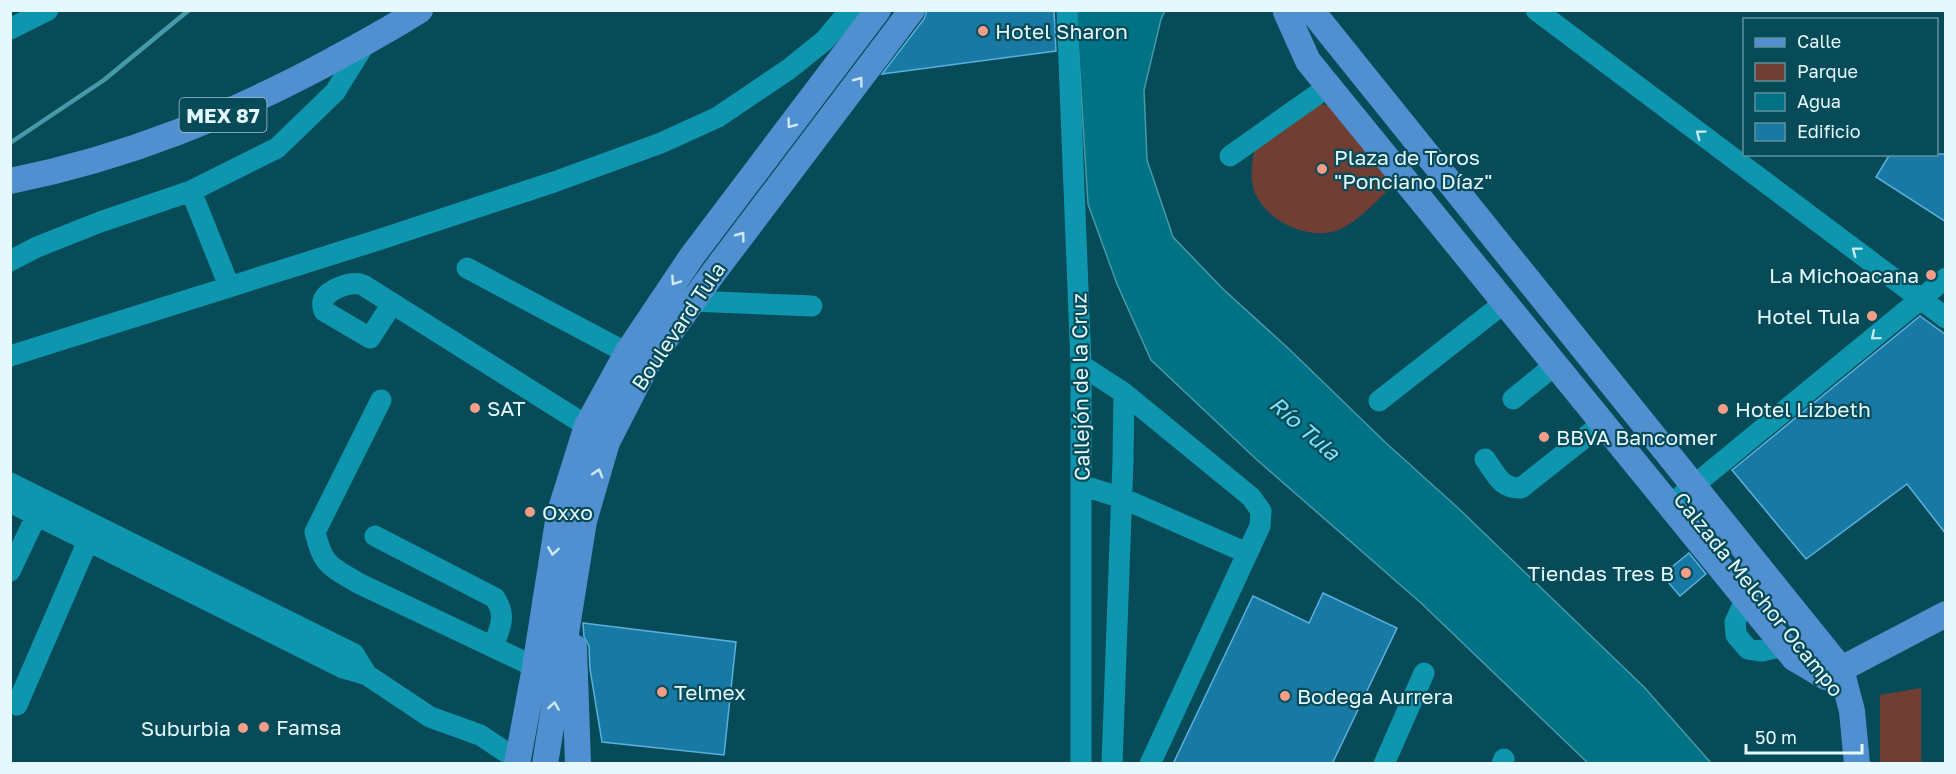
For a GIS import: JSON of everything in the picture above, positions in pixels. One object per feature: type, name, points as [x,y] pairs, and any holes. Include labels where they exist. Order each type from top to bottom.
[{"type":"main road","name":"MEX 87","points":[[10,182],[84,164],[203,124],[277,90],[420,10]]},
{"type":"main road","name":"Boulevard Tula","points":[[521,762],[559,515],[587,426],[627,353],[835,46],[878,10]]},
{"type":"main road","name":"Boulevard Tula","points":[[545,764],[584,521],[607,442],[646,366],[692,301],[912,10]]},
{"type":"main road","points":[[1319,10],[1345,30],[1427,132],[1564,313]]},
{"type":"main road","points":[[1294,11],[1308,61],[1653,485],[1687,491]]},
{"type":"main road","name":"Calzada Melchor Ocampo","points":[[1294,11],[1387,118],[1564,313],[1687,491],[1745,587],[1834,673]]},
{"type":"main road","points":[[1355,119],[1387,118],[1427,132]]},
{"type":"main road","name":"Calzada Melchor Ocampo","points":[[1387,118],[1420,172],[1640,446],[1687,491],[1834,673],[1852,711],[1857,764]]},
{"type":"main road","points":[[1420,172],[1427,207]]},
{"type":"main road","points":[[1640,446],[1653,485]]},
{"type":"main road","points":[[1745,587],[1794,658],[1834,673],[1946,614]]},
{"type":"main road","points":[[568,621],[575,658],[578,764]]},
{"type":"street","points":[[10,29],[48,10]]},
{"type":"street","points":[[10,357],[543,185],[661,143],[718,117],[789,69],[835,46],[850,10]]},
{"type":"street","name":"Callejón de la Cruz","points":[[1067,10],[1081,365],[1081,764]]},
{"type":"street","points":[[1536,10],[1946,318]]},
{"type":"street","points":[[10,261],[37,247],[89,226],[191,190],[277,148],[335,92],[366,42]]},
{"type":"street","points":[[1230,156],[1329,86]]},
{"type":"street","points":[[191,190],[229,286]]},
{"type":"street","points":[[467,268],[627,353]]},
{"type":"street","points":[[1687,491],[1946,278]]},
{"type":"street","points":[[392,304],[366,345],[324,312],[322,303],[326,296],[350,283],[357,282],[587,426]]},
{"type":"street","points":[[692,301],[812,306]]},
{"type":"street","points":[[1379,401],[1504,303]]},
{"type":"street","points":[[1081,365],[1124,393],[1251,497],[1261,511],[1260,526],[1150,764]]},
{"type":"street","points":[[1512,399],[1555,365]]},
{"type":"street","points":[[1112,764],[1124,393]]},
{"type":"street","points":[[381,400],[315,532],[320,555],[332,567],[358,583],[535,667]]},
{"type":"street","points":[[1485,459],[1503,483],[1511,489],[1521,488],[1603,423]]},
{"type":"street","points":[[10,483],[88,540],[344,668],[367,675],[430,717],[480,735],[521,762]]},
{"type":"street","points":[[1081,485],[1122,498],[1247,553]]},
{"type":"street","points":[[10,502],[40,507],[354,654],[367,675]]},
{"type":"street","points":[[10,571],[40,507]]},
{"type":"street","points":[[375,536],[495,598],[501,608],[502,619],[493,647]]},
{"type":"street","points":[[17,705],[88,540]]},
{"type":"street","points":[[1384,764],[1424,673]]},
{"type":"green space","name":"Plaza de Toros \"Ponciano Díaz\"","points":[[1316,104],[1331,105],[1400,178],[1368,210],[1350,224],[1332,232],[1321,233],[1298,229],[1277,219],[1261,203],[1255,193],[1252,176],[1255,147]]},
{"type":"green space","points":[[1921,688],[1921,763],[1880,763],[1880,695]]},
{"type":"water","name":"Río Tula","points":[[1076,11],[1165,11],[1161,19],[1144,90],[1147,160],[1173,237],[1223,289],[1458,508],[1644,687],[1711,763],[1588,763],[1421,603],[1256,459],[1151,360],[1117,284],[1088,204]]},
{"type":"building","name":"Hotel Sharon","points":[[927,10],[1054,10],[1056,51],[882,74],[924,19]]},
{"type":"building","points":[[1946,154],[1946,222],[1876,177],[1889,156]]},
{"type":"building","points":[[1920,316],[1946,335],[1946,534],[1907,484],[1806,559],[1732,470]]},
{"type":"building","name":"Tiendas Tres B","points":[[1689,553],[1706,574],[1680,596],[1662,575]]},
{"type":"building","name":"Bodega Aurrera","points":[[1323,593],[1397,628],[1332,764],[1173,764],[1253,596],[1309,623]]},
{"type":"building","name":"Telmex","points":[[583,623],[736,642],[724,755],[602,742],[590,669],[589,646],[584,637]]},
{"type":"waterway","points":[[10,143],[104,80],[189,10]]},
{"type":"place","name":"Hotel Sharon","points":[[983,31]]},
{"type":"place","name":"Plaza de Toros \"Ponciano Díaz\"","points":[[1322,169]]},
{"type":"place","name":"La Michoacana","points":[[1931,275]]},
{"type":"place","name":"Hotel Tula","points":[[1872,316]]},
{"type":"place","name":"SAT","points":[[475,408]]},
{"type":"place","name":"Hotel Lizbeth","points":[[1723,409]]},
{"type":"place","name":"BBVA Bancomer","points":[[1544,437]]},
{"type":"place","name":"Oxxo","points":[[530,512]]},
{"type":"place","name":"Tiendas Tres B","points":[[1686,573]]},
{"type":"place","name":"Telmex","points":[[662,692]]},
{"type":"place","name":"Bodega Aurrera","points":[[1285,696]]},
{"type":"place","name":"Famsa","points":[[264,727]]},
{"type":"place","name":"Suburbia","points":[[243,728]]}]
